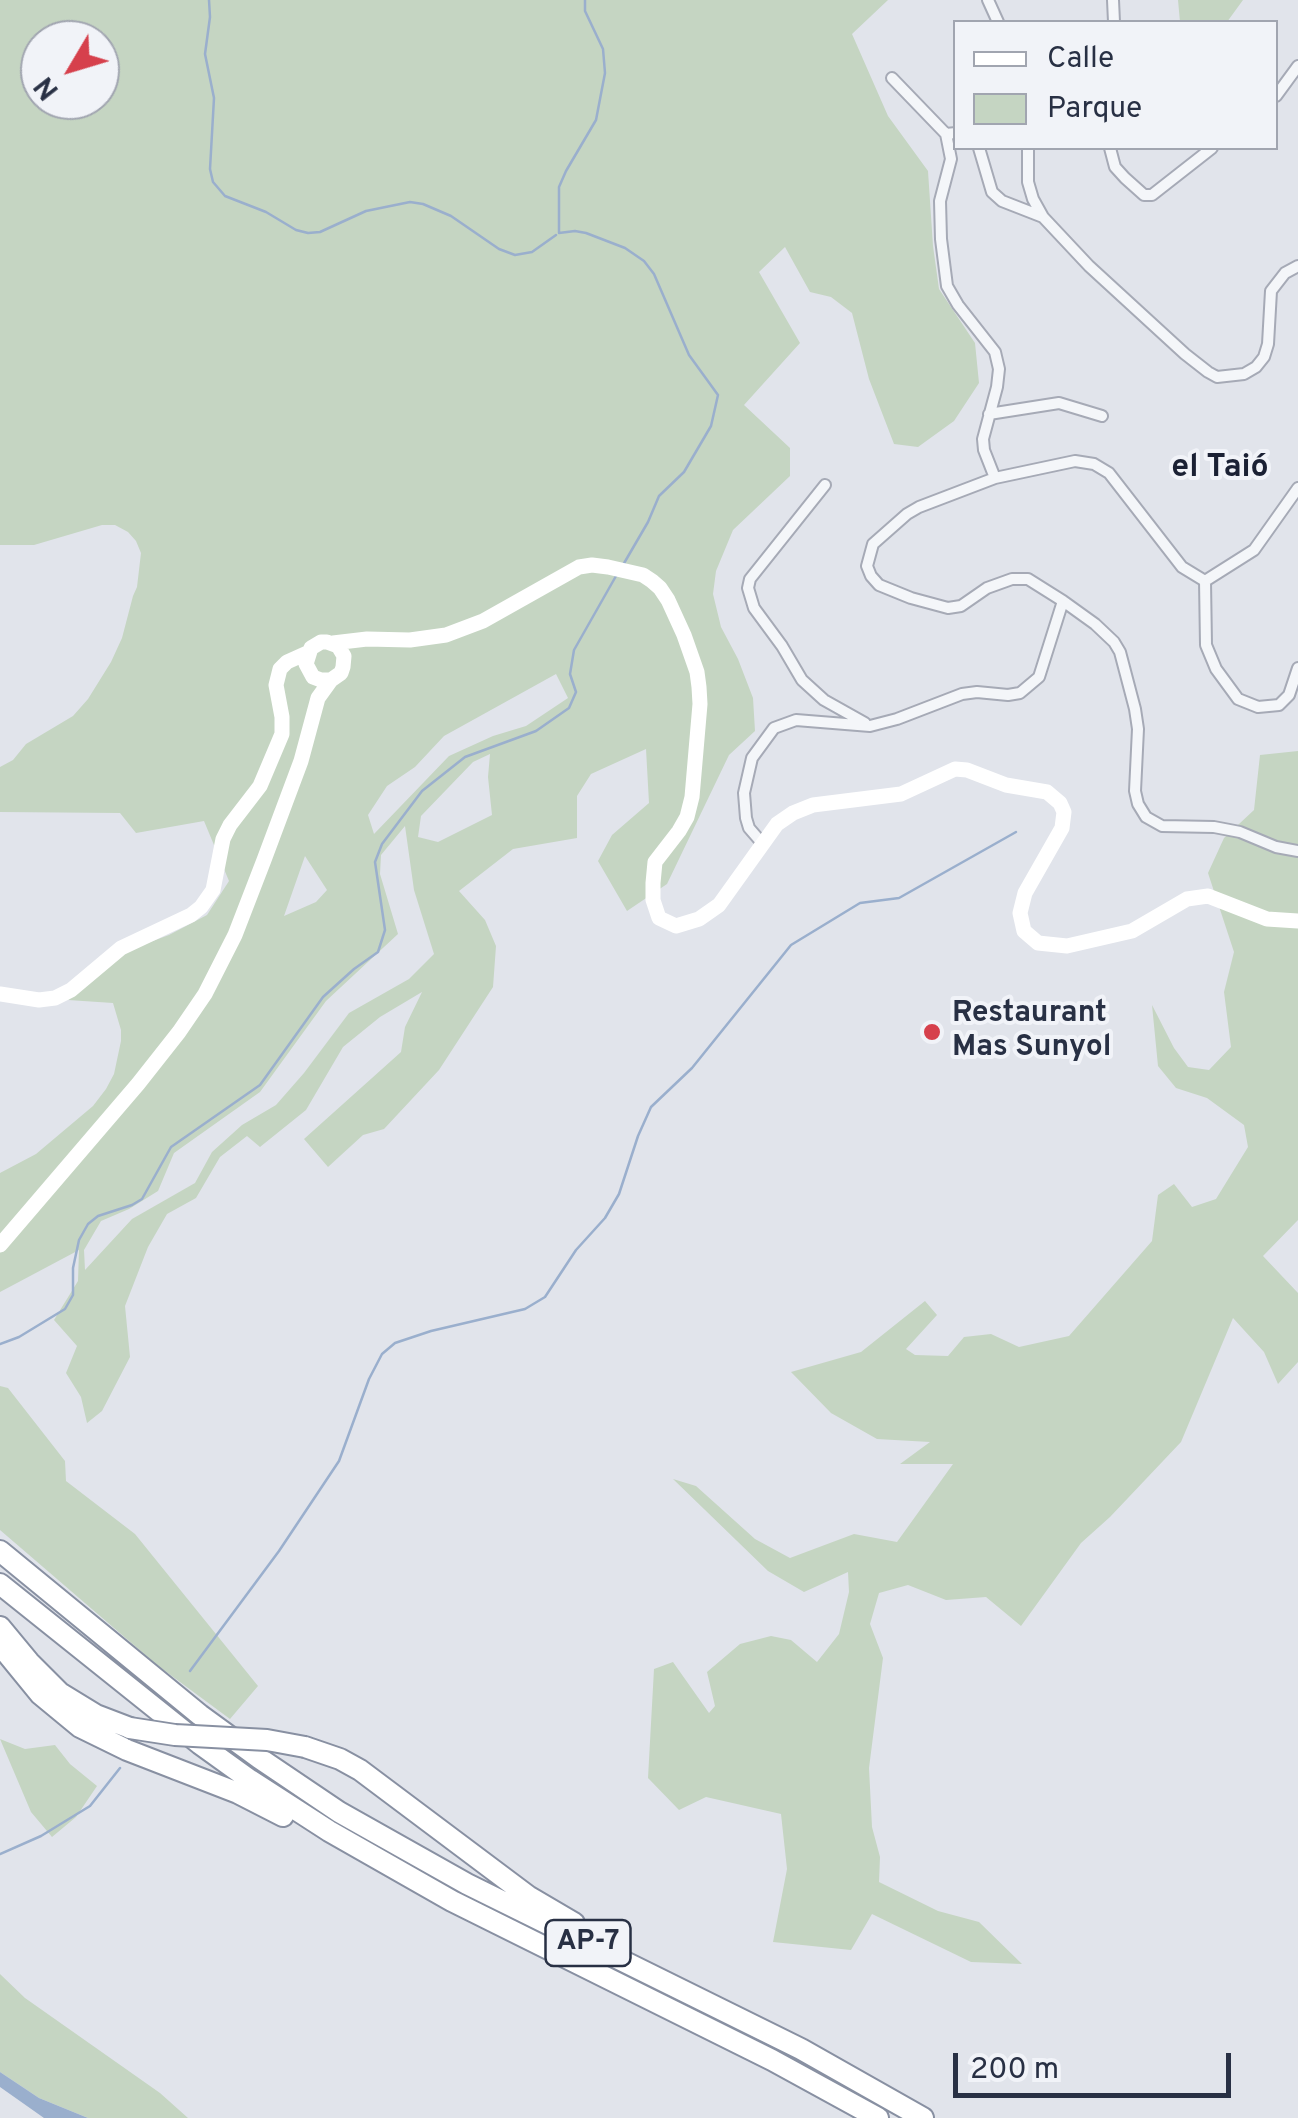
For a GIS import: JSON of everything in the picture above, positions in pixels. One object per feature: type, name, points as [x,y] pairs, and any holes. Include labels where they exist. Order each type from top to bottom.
[{"type":"highway","name":"AP-7","points":[[0,1551],[200,1714],[339,1812],[496,1898],[800,2049],[923,2118]]},
{"type":"highway","name":"AP-7","points":[[0,1584],[250,1780],[370,1856],[452,1901],[756,2051],[878,2118]]},
{"type":"highway","points":[[0,1627],[28,1662],[60,1692],[96,1715],[130,1728],[174,1735],[266,1740],[305,1746],[340,1759],[528,1896],[696,1996]]},
{"type":"highway","points":[[0,1644],[51,1705],[95,1736],[238,1793],[388,1873],[452,1901]]},
{"type":"street","points":[[1278,93],[1298,66]]},
{"type":"street","points":[[892,78],[951,134],[950,159],[940,201],[940,239],[948,286],[995,352],[998,369],[983,439],[995,478]]},
{"type":"street","points":[[979,150],[992,192],[1002,201],[1042,216]]},
{"type":"street","points":[[1028,150],[1028,182],[1042,216],[1089,266],[1208,372],[1218,376],[1244,374],[1256,367],[1268,344],[1272,291],[1285,273],[1298,266]]},
{"type":"street","points":[[1111,150],[1124,178],[1144,195],[1152,196],[1210,150]]},
{"type":"street","points":[[989,414],[1058,403],[1102,416]]},
{"type":"street","points":[[1205,581],[1182,567],[1109,473],[1094,464],[1075,461],[995,478],[919,507],[873,544],[867,566],[879,585],[954,609],[987,588],[1012,579],[1028,579],[1064,600],[1114,642],[1120,652],[1138,728],[1136,791],[1146,817],[1162,826],[1240,832],[1276,848],[1298,851]]},
{"type":"street","points":[[824,485],[750,579],[748,588],[754,608],[802,680],[870,726]]},
{"type":"street","points":[[1205,581],[1254,550],[1298,488]]},
{"type":"street","points":[[315,706],[309,666],[315,644],[425,639],[468,628],[579,567],[608,567],[640,574],[660,588],[698,672],[700,704],[692,797],[680,831],[656,862],[653,900],[659,918],[676,926],[699,920],[726,896],[777,824],[794,812],[813,805],[901,794],[955,769],[1047,792],[1060,803],[1064,812],[1062,828],[1026,893],[1020,913],[1024,932],[1038,943],[1067,946],[1132,931],[1187,899],[1208,896],[1267,918],[1298,921]]},
{"type":"street","points":[[1205,581],[1206,644],[1216,669],[1238,699],[1258,707],[1279,706],[1289,695],[1298,668]]},
{"type":"street","points":[[762,844],[746,818],[744,793],[752,758],[774,728],[796,720],[870,726],[897,720],[962,694],[1020,693],[1039,677],[1064,600]]},
{"type":"street","points":[[344,662],[376,640]]},
{"type":"street","points":[[0,1245],[138,1084],[205,994],[264,860],[301,761],[315,706],[331,680],[341,673],[344,662],[333,643]]},
{"type":"street","points":[[0,994],[39,1000],[55,998],[71,990],[122,948],[201,907],[213,890],[223,839],[260,786],[282,734],[276,684],[279,673],[288,662],[309,666],[322,680],[331,680]]},
{"type":"green space","points":[[0,0],[888,0],[852,34],[888,116],[928,171],[939,289],[975,343],[979,383],[954,421],[918,447],[894,444],[869,379],[852,313],[831,297],[810,292],[785,247],[759,272],[800,343],[744,405],[790,448],[790,476],[733,530],[716,571],[713,594],[721,627],[753,698],[755,731],[729,755],[667,884],[627,911],[598,861],[612,835],[649,803],[646,749],[591,774],[577,796],[577,838],[513,849],[459,891],[485,920],[496,946],[493,987],[439,1070],[384,1129],[363,1135],[328,1167],[304,1139],[401,1052],[405,1027],[422,992],[380,1017],[343,1047],[306,1110],[260,1147],[247,1136],[220,1157],[196,1198],[167,1214],[148,1247],[125,1306],[130,1357],[102,1411],[87,1423],[81,1397],[66,1373],[77,1346],[54,1320],[78,1281],[79,1250],[0,1292],[0,1173],[36,1154],[93,1106],[114,1074],[121,1030],[113,1003],[68,1000],[128,950],[207,915],[229,881],[204,821],[136,833],[120,813],[0,812],[0,767],[13,760],[26,744],[73,716],[88,699],[122,638],[137,587],[141,553],[128,532],[115,525],[102,525],[34,545],[0,545]],"holes":[[[556,674],[568,698],[526,726],[449,756],[374,834],[368,815],[387,786],[415,767],[444,736]],[[490,754],[492,815],[438,842],[418,837],[421,816],[473,762]],[[405,826],[414,890],[434,954],[409,979],[349,1013],[276,1105],[242,1125],[212,1152],[195,1183],[132,1219],[85,1270],[84,1250],[101,1221],[158,1191],[174,1153],[260,1092],[326,1001],[398,934],[380,874],[381,855]],[[305,856],[327,890],[316,902],[284,916]]]},
{"type":"green space","points":[[1178,0],[1243,0],[1228,20],[1180,20]]},
{"type":"green space","points":[[1298,751],[1298,1220],[1263,1256],[1298,1293],[1298,1362],[1278,1384],[1264,1352],[1233,1318],[1181,1442],[1081,1543],[1021,1626],[986,1597],[946,1600],[908,1585],[879,1593],[870,1624],[883,1658],[869,1768],[872,1827],[880,1857],[879,1882],[938,1911],[979,1922],[1022,1964],[971,1962],[872,1914],[851,1950],[773,1942],[787,1869],[781,1814],[706,1797],[679,1810],[648,1778],[654,1669],[673,1662],[709,1713],[715,1706],[707,1672],[740,1644],[771,1636],[791,1640],[817,1662],[839,1634],[849,1592],[848,1572],[804,1592],[768,1571],[673,1479],[696,1486],[755,1539],[790,1558],[854,1534],[897,1542],[953,1464],[900,1464],[930,1442],[877,1439],[831,1413],[791,1372],[861,1352],[925,1301],[937,1315],[906,1349],[915,1355],[948,1356],[964,1337],[991,1334],[1019,1347],[1069,1336],[1152,1241],[1158,1195],[1174,1184],[1192,1207],[1216,1199],[1248,1147],[1244,1125],[1207,1098],[1176,1088],[1158,1066],[1152,1005],[1188,1067],[1209,1070],[1231,1047],[1224,992],[1234,952],[1208,873],[1224,838],[1254,810],[1260,755]]},
{"type":"green space","points":[[0,1386],[8,1388],[65,1461],[66,1481],[135,1534],[258,1686],[230,1719],[157,1665],[0,1530]]},
{"type":"green space","points":[[0,1739],[25,1749],[55,1745],[70,1764],[97,1786],[76,1817],[52,1837],[31,1812]]},
{"type":"green space","points":[[0,1974],[25,1998],[160,2093],[188,2118],[88,2118],[39,2098],[0,2072]]},
{"type":"water","points":[[0,2072],[39,2098],[88,2118],[44,2118],[0,2087]]},
{"type":"waterway","points":[[209,0],[205,54],[214,98],[210,169],[213,182],[225,196],[308,233],[320,232],[366,211],[410,202],[451,216],[499,249],[515,255],[532,252],[556,235]]},
{"type":"waterway","points":[[585,0],[585,11],[603,49],[605,73],[596,120],[559,187],[559,233],[586,233],[625,248],[644,261],[654,274],[689,355],[718,395],[711,426],[684,472],[659,496],[623,565]]},
{"type":"waterway","points":[[0,1344],[65,1309],[73,1295],[79,1240],[88,1224],[98,1216],[142,1199],[171,1147],[260,1085],[323,997],[378,952],[385,930],[375,862],[382,844],[422,791],[465,757],[536,731],[569,708],[576,692],[570,674],[574,650],[616,576]]},
{"type":"waterway","points":[[190,1671],[279,1551],[339,1461],[382,1354],[395,1343],[525,1309],[545,1297],[619,1194],[651,1107],[692,1068],[791,945],[860,903],[899,898],[1016,832]]},
{"type":"waterway","points":[[0,1854],[41,1836],[90,1806],[120,1768]]},
{"type":"place","name":"Restaurant Mas Sunyol","points":[[932,1032]]},
{"type":"district","name":"el Taió","points":[[1220,470]]}]
